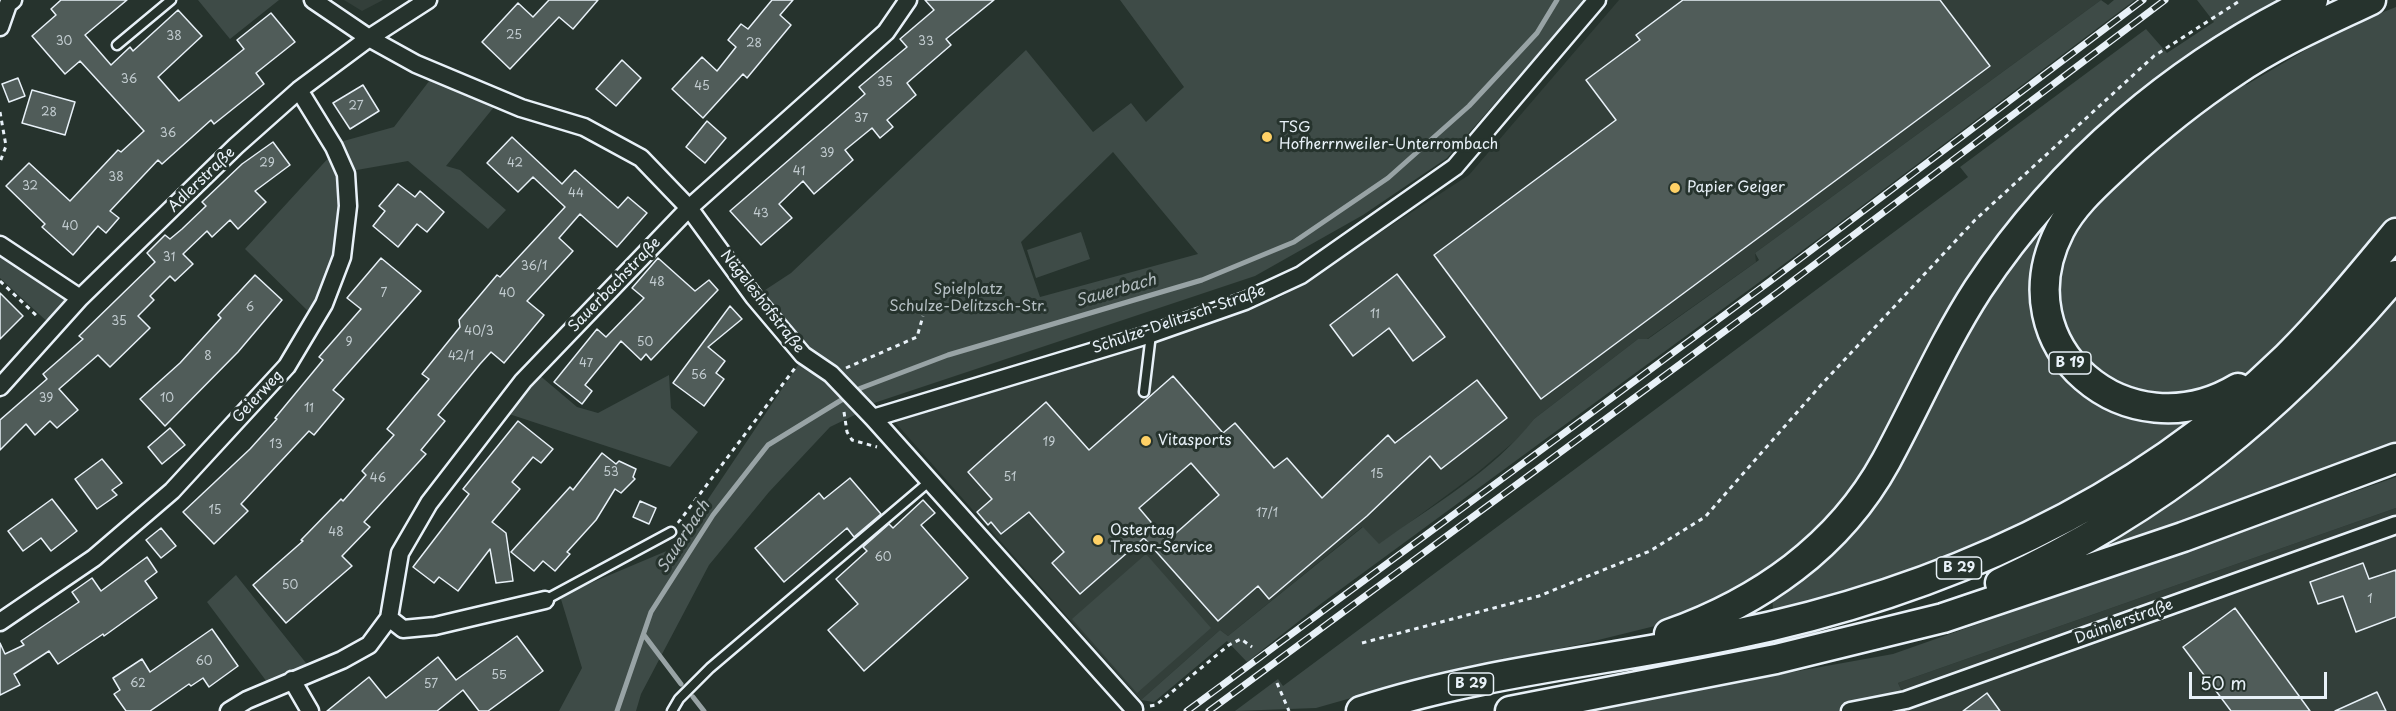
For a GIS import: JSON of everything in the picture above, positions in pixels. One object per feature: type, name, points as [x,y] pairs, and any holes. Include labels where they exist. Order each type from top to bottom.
[{"type":"highway","name":"B 29","points":[[1581,663],[1689,627],[1739,603],[1787,575],[1833,536],[1885,464],[1978,289],[2043,202],[2096,146],[2185,75],[2267,23],[2313,0]]},
{"type":"highway","name":"B 19","points":[[2371,0],[2236,70],[2178,112],[2086,194],[2061,229],[2051,254],[2045,285],[2048,312],[2057,340],[2073,368],[2098,389],[2128,404],[2158,408],[2182,408],[2204,404],[2234,391],[2286,358],[2396,233]]},
{"type":"highway","name":"B 29","points":[[1510,711],[1776,659],[1893,628],[2054,558],[2152,500],[2236,437],[2297,383],[2354,325],[2396,275]]},
{"type":"highway","name":"B 29","points":[[1361,711],[1452,688],[1732,635],[1808,617],[1934,578],[1998,552],[2085,508],[2168,457],[2286,358]]},
{"type":"highway","points":[[1893,628],[1943,618],[2028,590],[2396,458]]},
{"type":"street","points":[[0,27],[8,4],[13,0]]},
{"type":"street","name":"Nägeleshofstraße","points":[[313,0],[369,38],[416,64],[521,108],[584,127],[641,158],[689,208],[754,297],[803,355],[832,375],[896,443],[1133,710]]},
{"type":"street","name":"Adlerstraße","points":[[0,387],[80,298],[236,146],[299,90],[369,38],[428,0]]},
{"type":"street","name":"Sauerbachstraße","points":[[229,711],[292,680],[342,660],[369,645],[389,618],[400,553],[429,503],[523,381],[689,208],[886,33],[908,0]]},
{"type":"street","name":"Schulze-Delitzsch-Straße","points":[[869,414],[1151,334],[1245,301],[1300,275],[1455,167],[1597,0]]},
{"type":"street","name":"Geierweg","points":[[0,622],[94,558],[172,491],[287,366],[324,304],[342,257],[348,206],[346,174],[334,147],[299,90]]},
{"type":"street","points":[[0,245],[80,298]]},
{"type":"street","name":"Daimlerstraße","points":[[1850,711],[1906,700],[2396,525]]},
{"type":"street","points":[[389,618],[403,628],[435,626],[545,600]]},
{"type":"street","points":[[292,680],[310,711]]},
{"type":"lane","points":[[117,45],[171,0]]},
{"type":"lane","points":[[1144,392],[1151,334]]},
{"type":"lane","points":[[672,711],[679,699],[710,668],[930,481]]},
{"type":"lane","points":[[545,600],[671,532]]},
{"type":"path","points":[[1362,643],[1539,596],[1650,551],[1705,516],[1821,385],[1975,220],[2154,56],[2241,0]]},
{"type":"path","points":[[0,112],[6,146],[0,162]]},
{"type":"path","points":[[0,281],[51,329]]},
{"type":"path","points":[[832,375],[916,337],[923,316]]},
{"type":"path","points":[[671,532],[712,481],[803,355]]},
{"type":"path","points":[[844,407],[844,419],[852,440],[874,448],[896,443]]},
{"type":"path","points":[[1133,710],[1156,705],[1229,645],[1241,639],[1252,647]]},
{"type":"path","points":[[1277,683],[1289,711]]},
{"type":"shaded area","points":[[344,0],[383,0],[362,11]]},
{"type":"shaded area","points":[[1619,0],[2101,0],[1755,253],[1756,262],[1647,339],[1638,339],[1534,419],[1522,435],[1477,473],[1379,545],[1362,527],[1228,636],[1220,630],[1141,700],[894,421],[1281,297],[1469,175]]},
{"type":"shaded area","points":[[2396,508],[2396,711],[1850,711],[1906,699],[1898,683]]},
{"type":"green space","points":[[198,0],[279,0],[230,39]]},
{"type":"green space","name":"Spielplatz Schulze-Delitzsch-Str.","points":[[1120,0],[1585,0],[1447,158],[1363,215],[1255,276],[868,405],[807,351],[759,294],[791,273],[1026,50],[1093,132],[1131,103],[1146,122],[1184,87]],"holes":[[[1113,152],[1198,254],[1040,297],[1021,242]]]},
{"type":"green space","points":[[2101,0],[2108,5],[2114,0],[2135,0],[1818,239],[1322,603],[1247,662],[1227,641],[1154,702],[1141,700],[1220,630],[1228,636],[1363,527],[1379,544],[1461,487],[1500,455],[1534,419],[1638,339],[1648,339],[1759,260],[1755,253]]},
{"type":"green space","points":[[2197,0],[2285,0],[2223,35],[2246,85],[2343,28],[2396,7],[2396,445],[2076,560],[2051,519],[1927,572],[1773,610],[1771,570],[1717,604],[1659,625],[1582,644],[1446,671],[1316,708],[1235,711],[1278,679],[1283,686],[1968,177],[1960,167],[2146,29],[2167,53],[2214,22]],"holes":[[[2000,234],[1894,463],[1877,447],[1965,282]]]},
{"type":"green space","points":[[433,76],[494,107],[446,166],[460,170],[506,210],[488,229],[408,161],[351,171],[340,142],[394,127]]},
{"type":"green space","points":[[332,154],[342,175],[337,257],[312,315],[245,249]]},
{"type":"green space","points":[[1081,232],[1090,259],[1036,278],[1027,250]]},
{"type":"green space","points":[[0,250],[75,298],[52,326],[0,278]]},
{"type":"green space","points":[[800,362],[833,376],[865,410],[830,427],[769,492],[709,565],[641,694],[636,711],[559,711],[582,668],[560,596],[676,547]]},
{"type":"green space","points":[[538,374],[577,407],[598,413],[669,375],[671,408],[698,432],[670,467],[509,414]]},
{"type":"green space","points":[[2396,477],[2396,508],[1898,683],[1906,700],[1850,711],[1575,711],[1893,654]]},
{"type":"green space","points":[[1146,554],[1211,628],[1137,693],[1072,619]]},
{"type":"green space","points":[[236,575],[310,668],[270,686],[207,602]]},
{"type":"building","points":[[61,0],[127,0],[85,35],[111,65],[130,47],[133,51],[178,10],[202,36],[158,77],[179,101],[244,49],[237,40],[271,13],[295,42],[256,73],[264,84],[214,124],[211,120],[162,164],[158,160],[110,211],[119,218],[106,233],[98,226],[73,255],[42,227],[45,224],[6,186],[29,163],[70,201],[118,150],[121,152],[144,131],[80,61],[65,74],[32,36],[56,15],[51,9]]},
{"type":"building","points":[[549,0],[598,0],[573,29],[559,17],[510,69],[482,42],[518,3],[533,17]]},
{"type":"building","points":[[772,0],[793,0],[780,15],[791,25],[747,78],[743,74],[703,118],[672,89],[702,57],[717,71],[736,47],[728,40],[741,24],[748,29]]},
{"type":"building","points":[[925,0],[994,0],[946,39],[951,45],[907,83],[916,95],[887,120],[893,127],[880,138],[872,128],[845,150],[853,160],[814,194],[803,181],[779,204],[792,218],[761,245],[730,211],[865,94],[859,87],[907,47],[900,39],[934,10]]},
{"type":"building","name":"Papier Geiger","points":[[1683,0],[1940,0],[1990,66],[1541,399],[1434,255],[1616,120],[1586,80],[1640,40],[1636,35]]},
{"type":"building","points":[[622,60],[641,78],[616,106],[596,89]]},
{"type":"building","points":[[18,78],[25,96],[9,102],[2,84]]},
{"type":"building","points":[[363,85],[379,111],[350,129],[333,103]]},
{"type":"building","points":[[32,90],[75,102],[65,135],[22,123]]},
{"type":"building","points":[[707,121],[726,138],[705,163],[686,147]]},
{"type":"building","points":[[512,137],[562,184],[575,170],[618,208],[628,197],[647,213],[617,247],[580,214],[559,238],[573,251],[527,301],[544,315],[504,363],[491,352],[480,364],[438,415],[445,421],[421,450],[426,454],[364,522],[370,527],[342,556],[352,566],[286,623],[253,585],[303,541],[301,540],[341,499],[343,501],[366,475],[362,471],[394,435],[387,429],[429,379],[422,374],[460,327],[459,320],[497,275],[500,277],[565,207],[533,177],[518,192],[487,163]]},
{"type":"building","points":[[273,142],[290,165],[255,191],[266,202],[238,229],[230,220],[212,237],[207,231],[183,254],[193,264],[175,281],[170,276],[150,296],[154,300],[138,316],[150,328],[110,367],[98,355],[59,389],[78,410],[57,428],[50,421],[35,435],[26,424],[0,450],[0,420],[47,379],[43,374],[83,339],[79,336],[155,262],[147,253],[165,235],[170,239],[182,229],[206,206],[202,202],[242,164]]},
{"type":"building","points":[[398,184],[415,197],[420,191],[444,212],[427,232],[417,224],[398,247],[373,226],[385,211],[379,206]]},
{"type":"building","points":[[381,258],[421,291],[333,390],[344,399],[314,435],[309,431],[241,504],[248,511],[214,544],[183,512],[250,449],[277,419],[275,418],[323,360],[319,357],[361,309],[347,298]]},
{"type":"building","points":[[658,258],[695,291],[709,280],[718,290],[651,360],[646,354],[641,360],[621,341],[585,385],[592,391],[582,404],[554,382],[597,329],[606,337],[644,298],[632,288]]},
{"type":"building","points":[[1397,274],[1445,337],[1413,361],[1389,328],[1353,356],[1330,325]]},
{"type":"building","points":[[255,275],[282,300],[238,352],[165,426],[140,399],[180,363],[221,318],[218,315]]},
{"type":"building","points":[[0,293],[23,316],[0,339]]},
{"type":"building","points":[[730,306],[742,319],[708,347],[725,361],[716,373],[724,379],[704,406],[673,383]]},
{"type":"building","points":[[1173,376],[1223,433],[1235,423],[1274,468],[1287,458],[1322,498],[1388,435],[1395,443],[1477,380],[1507,418],[1441,469],[1430,456],[1367,516],[1269,599],[1258,586],[1218,621],[1144,538],[1080,594],[1052,563],[1064,552],[1029,512],[1001,534],[991,522],[988,525],[977,512],[992,499],[968,472],[1046,402],[1089,450]],"holes":[[[1191,463],[1219,495],[1167,541],[1139,508]]]},
{"type":"building","points":[[518,421],[553,449],[541,463],[533,457],[512,482],[520,489],[492,522],[506,533],[513,581],[496,583],[490,549],[458,591],[439,577],[434,583],[413,567],[469,494],[463,489]]},
{"type":"building","points":[[170,428],[185,445],[162,464],[148,447]]},
{"type":"building","points":[[602,453],[616,464],[619,461],[636,469],[633,477],[635,479],[621,493],[615,489],[596,520],[567,552],[570,554],[555,571],[543,561],[534,571],[511,552],[570,487],[573,490]]},
{"type":"building","points":[[102,459],[122,483],[112,490],[117,495],[97,509],[75,479]]},
{"type":"building","points":[[850,478],[881,514],[854,537],[847,528],[784,582],[755,548],[819,493],[824,499]]},
{"type":"building","points":[[52,499],[77,531],[51,551],[41,538],[23,551],[8,531]]},
{"type":"building","points":[[923,500],[935,513],[921,525],[968,578],[864,671],[828,630],[858,604],[836,579],[867,551],[863,547],[889,524],[893,528]]},
{"type":"building","points":[[640,501],[656,508],[649,524],[633,517]]},
{"type":"building","points":[[161,528],[176,546],[161,558],[146,540]]},
{"type":"building","points":[[147,557],[157,572],[145,581],[157,598],[104,636],[103,634],[58,664],[49,651],[14,674],[20,685],[0,695],[0,643],[5,654],[24,645],[21,641],[79,602],[72,592],[92,578],[101,591]]},
{"type":"building","points":[[2363,563],[2369,579],[2396,570],[2396,617],[2356,632],[2343,596],[2318,604],[2310,582]]},
{"type":"building","points":[[2235,608],[2310,711],[2231,711],[2183,647]]},
{"type":"building","points":[[212,629],[238,666],[209,687],[203,678],[191,686],[189,684],[150,711],[126,711],[114,694],[120,690],[113,678],[142,659],[150,672]]},
{"type":"building","points":[[517,636],[543,671],[488,711],[479,711],[463,690],[437,711],[327,711],[369,677],[386,698],[438,657],[456,680]]},
{"type":"building","points":[[2377,692],[2386,711],[2335,711]]},
{"type":"building","points":[[1987,693],[2000,711],[1963,711]]},
{"type":"waterway","name":"Sauerbach","points":[[617,711],[651,612],[713,515],[768,445],[861,388],[948,355],[1202,280],[1294,242],[1388,178],[1469,106],[1537,33],[1557,0]]},
{"type":"waterway","points":[[644,635],[681,684]]},
{"type":"waterway","points":[[693,697],[704,711]]},
{"type":"railway","points":[[1187,711],[1769,282],[2143,0]]},
{"type":"railway","points":[[1209,711],[1778,292],[2165,0]]},
{"type":"place","name":"TSG Hofherrnweiler-Unterrombach","points":[[1267,137]]},
{"type":"place","name":"Papier Geiger","points":[[1675,188]]},
{"type":"place","name":"Vitasports","points":[[1146,441]]},
{"type":"place","name":"Ostertag Tresor-Service","points":[[1098,540]]}]
